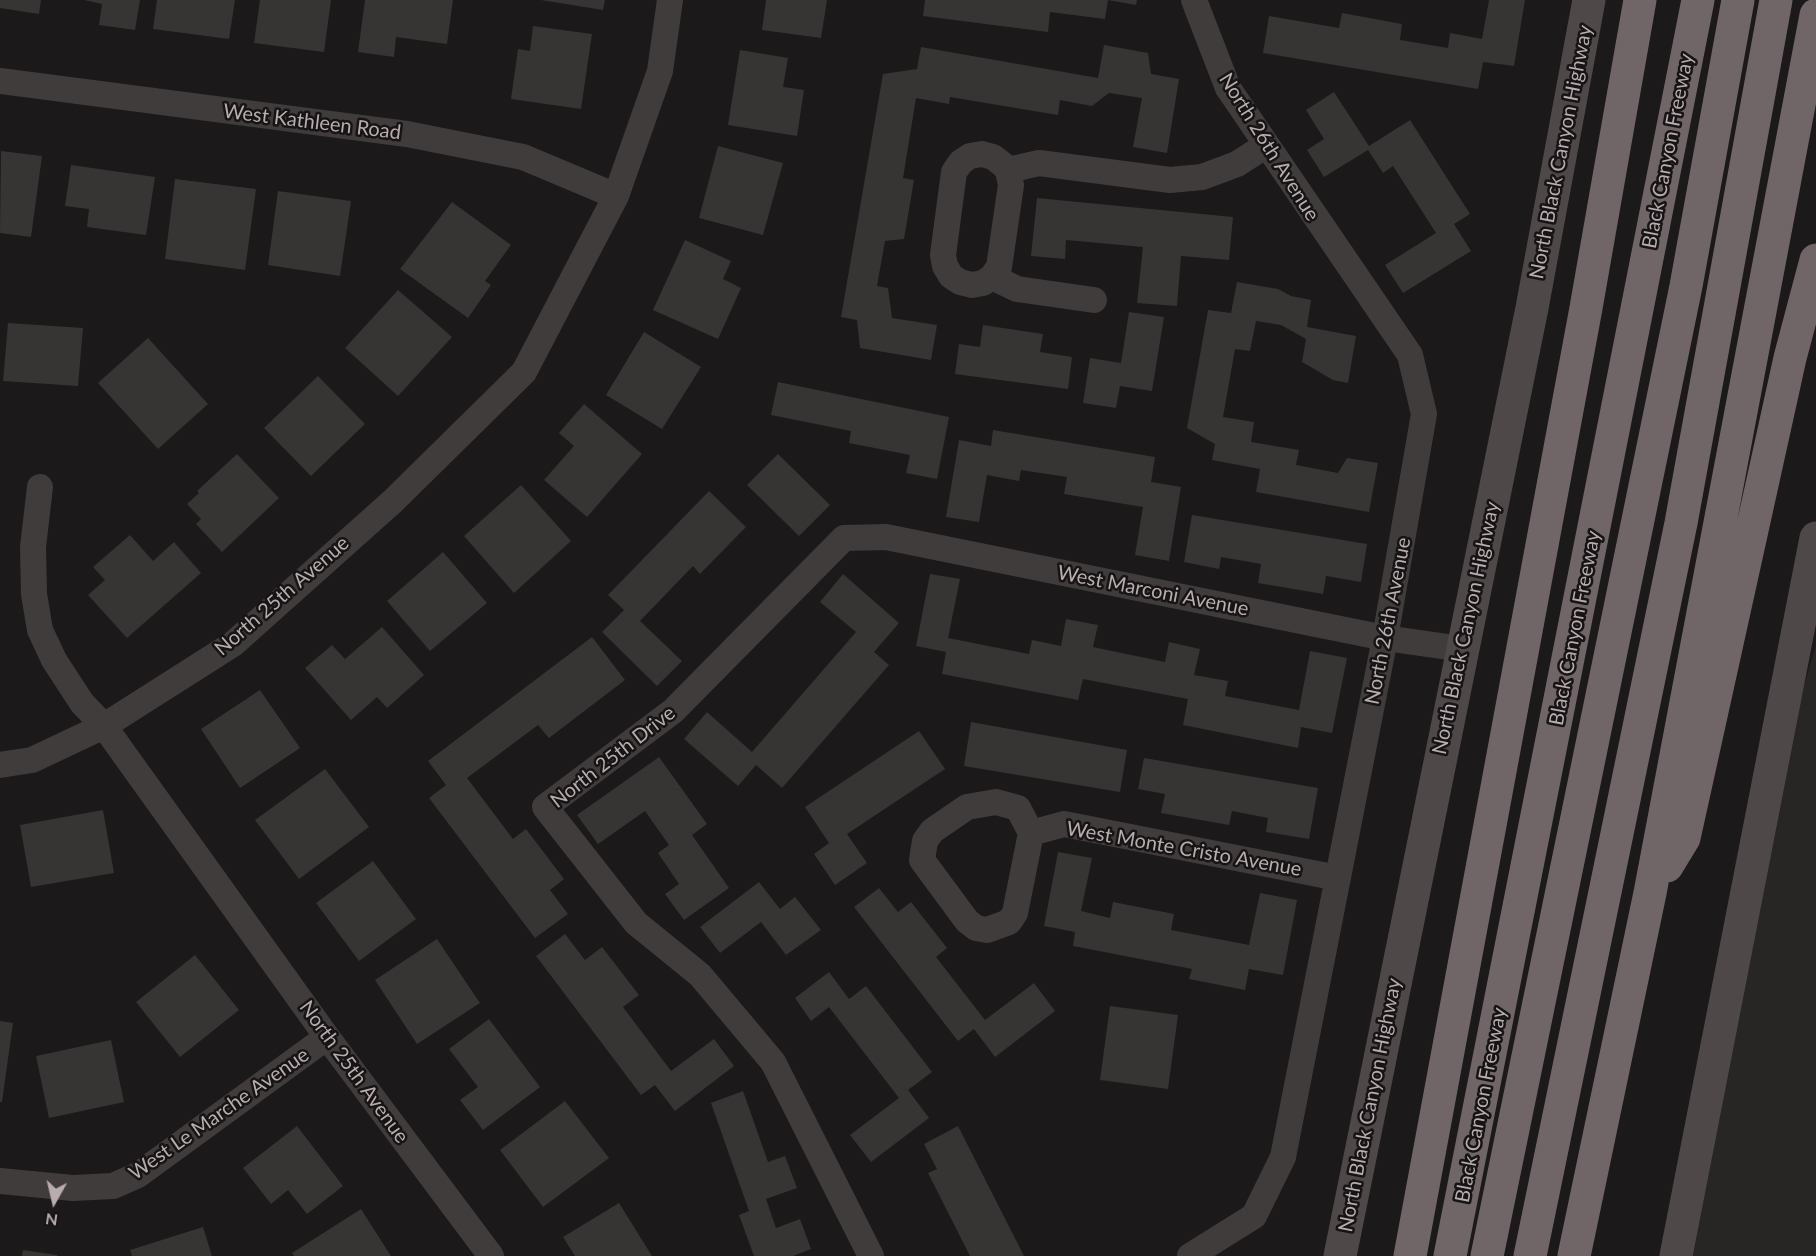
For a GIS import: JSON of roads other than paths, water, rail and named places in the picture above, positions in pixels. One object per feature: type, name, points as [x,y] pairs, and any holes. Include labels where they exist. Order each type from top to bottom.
[{"type":"highway","points":[[1410,1256],[1584,320],[1640,0]]},
{"type":"highway","name":"Black Canyon Freeway","points":[[1450,1256],[1698,0]]},
{"type":"highway","points":[[1486,1256],[1686,286],[1738,0]]},
{"type":"highway","points":[[1530,1256],[1681,523],[1776,0]]},
{"type":"highway","points":[[1574,1256],[1650,893],[1816,15]]},
{"type":"highway","points":[[1650,893],[1684,838],[1790,358],[1816,260]]},
{"type":"main road","name":"North Black Canyon Highway","points":[[1340,1256],[1532,308],[1589,0]]},
{"type":"main road","points":[[1676,1256],[1805,641],[1816,538]]},
{"type":"street","name":"North 25th Avenue","points":[[491,1256],[327,1037],[104,726],[233,644],[393,501],[524,372],[616,196],[660,71],[670,0]]},
{"type":"street","name":"North 26th Avenue","points":[[1190,1256],[1254,1216],[1283,1157],[1385,638],[1424,414],[1410,355],[1265,146],[1228,88],[1194,0]]},
{"type":"street","name":"West Kathleen Road","points":[[0,81],[407,134],[524,157],[616,196]]},
{"type":"street","points":[[1008,170],[1039,163],[1170,180],[1202,177],[1237,164],[1265,146]]},
{"type":"street","points":[[982,154],[993,157],[1008,170],[1011,185],[1002,256],[993,277],[983,283],[972,285],[960,282],[951,276],[945,266],[943,255],[954,172],[961,162],[970,156],[982,154]]},
{"type":"street","points":[[993,277],[1017,289],[1094,300]]},
{"type":"street","points":[[0,765],[32,760],[104,726],[82,703],[54,660],[40,630],[34,594],[33,547],[40,487]]},
{"type":"street","name":"West Marconi Avenue","points":[[844,538],[886,537],[1385,638],[1462,649]]},
{"type":"street","name":"North 25th Drive","points":[[844,538],[673,711],[546,807],[636,923],[700,975],[773,1062],[871,1256]]},
{"type":"street","points":[[996,802],[1018,808],[1031,833],[1015,913],[1009,922],[999,928],[987,930],[976,928],[967,921],[922,860],[926,841],[932,831],[966,807],[996,802]]},
{"type":"street","name":"West Monte Cristo Avenue","points":[[1031,833],[1064,824],[1338,878]]},
{"type":"street","name":"West Le Marche Avenue","points":[[0,1181],[72,1188],[113,1186],[138,1175],[327,1037]]}]
